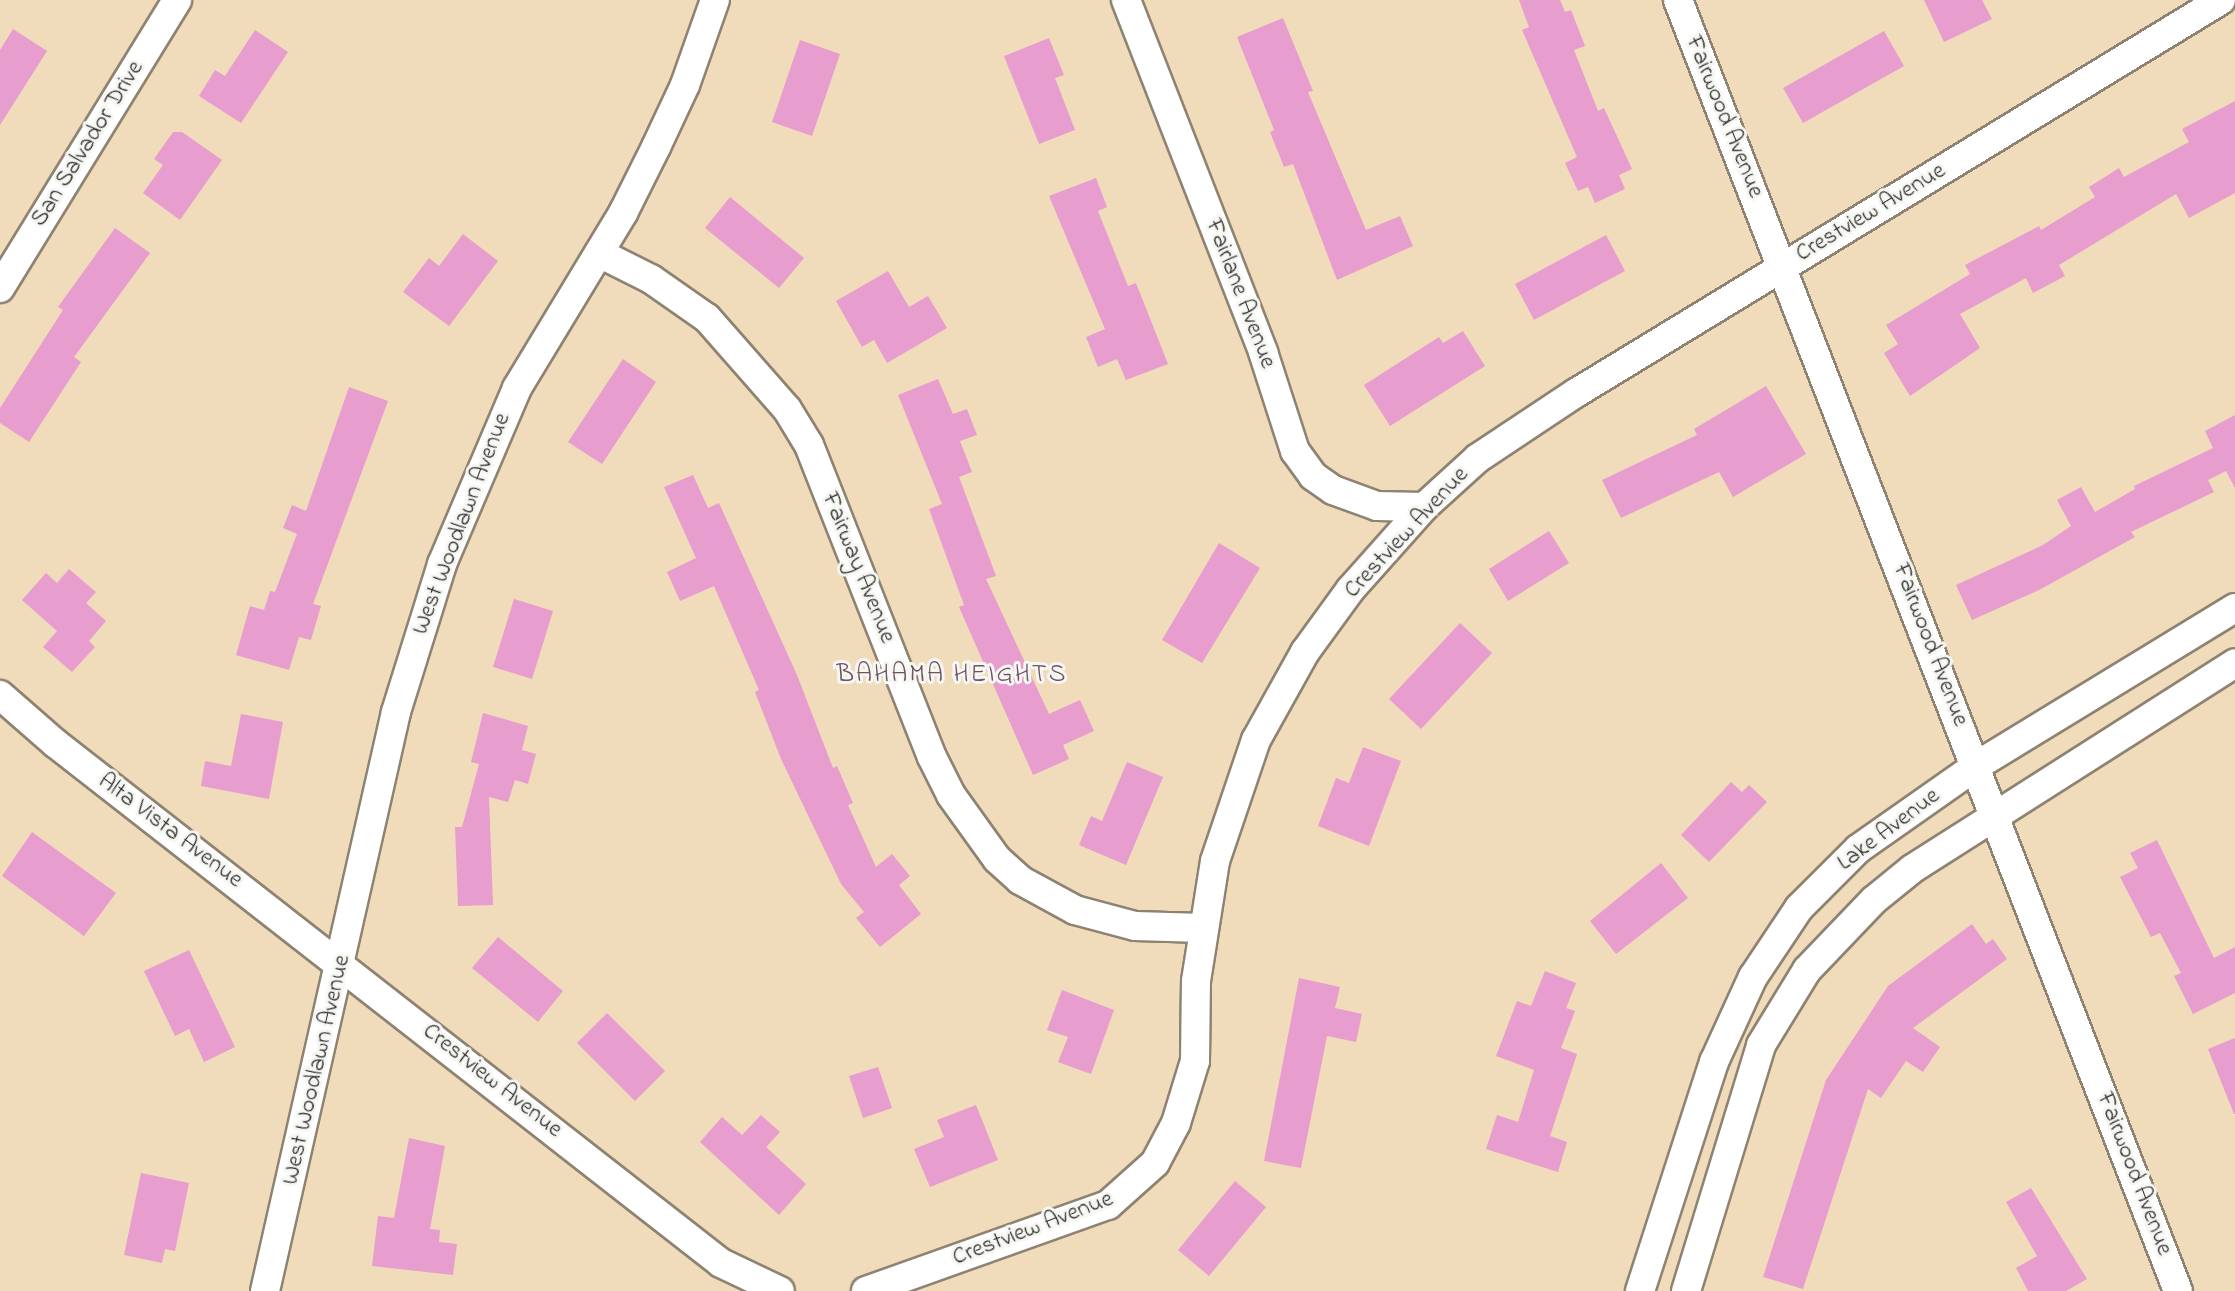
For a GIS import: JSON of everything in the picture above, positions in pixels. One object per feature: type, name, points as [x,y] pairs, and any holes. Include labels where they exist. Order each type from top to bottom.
[{"type":"street","name":"San Salvador Drive","points":[[0,288],[177,0]]},
{"type":"street","name":"West Woodlawn Avenue","points":[[265,1291],[342,963],[396,712],[442,564],[517,388],[599,253],[685,85],[715,0]]},
{"type":"street","name":"Fairlane Avenue","points":[[1126,0],[1263,352],[1295,451],[1313,476],[1333,490],[1377,506],[1424,507]]},
{"type":"street","name":"Fairwood Avenue","points":[[1678,0],[2178,1291]]},
{"type":"street","name":"Crestview Avenue","points":[[866,1291],[1088,1214],[1108,1205],[1141,1180],[1176,1124],[1195,1061],[1196,981],[1203,928],[1231,807],[1278,695],[1350,590],[1424,507],[1478,458],[1783,266],[2221,0]]},
{"type":"street","name":"Fairway Avenue","points":[[599,253],[660,285],[707,318],[787,409],[809,445],[932,757],[951,795],[997,859],[1020,880],[1075,910],[1135,926],[1203,928]]},
{"type":"street","name":"Lake Avenue","points":[[1640,1291],[1714,1062],[1774,942],[1799,908],[1858,849],[1976,766],[2235,608]]},
{"type":"street","name":"Lake Avenue","points":[[1686,1291],[1761,1045],[1789,993],[1874,900],[1993,815],[2235,663]]},
{"type":"street","name":"Alta Vista Avenue","points":[[0,695],[55,743],[342,963]]},
{"type":"street","name":"Crestview Avenue","points":[[342,963],[720,1262],[780,1291]]},
{"type":"building","points":[[1519,0],[1560,0],[1565,12],[1571,10],[1585,46],[1574,50],[1598,111],[1604,108],[1632,169],[1619,175],[1625,189],[1595,203],[1588,187],[1578,191],[1565,163],[1577,157],[1522,30],[1529,27]]},
{"type":"building","points":[[1924,0],[1982,0],[1992,19],[1944,42]]},
{"type":"building","points":[[1283,18],[1313,91],[1308,92],[1366,230],[1400,216],[1413,246],[1337,280],[1293,164],[1284,167],[1270,132],[1274,130],[1237,37]]},
{"type":"building","points":[[13,29],[47,51],[0,125],[0,50]]},
{"type":"building","points":[[255,30],[288,52],[241,123],[199,96],[215,70],[225,76]]},
{"type":"building","points":[[1884,31],[1904,66],[1803,123],[1783,88]]},
{"type":"building","points":[[1049,38],[1064,75],[1055,78],[1075,130],[1039,144],[1004,56]]},
{"type":"building","points":[[800,40],[840,54],[812,136],[772,122]]},
{"type":"building","points":[[2235,101],[2235,193],[2189,218],[2176,194],[2059,265],[2065,276],[2033,293],[2026,278],[1960,314],[1980,348],[1910,396],[1884,353],[1898,344],[1886,325],[1970,274],[1965,265],[2039,226],[2041,230],[2095,197],[2089,187],[2119,168],[2124,177],[2189,142],[2182,129]]},
{"type":"building","points":[[173,132],[182,132],[222,160],[180,220],[143,193],[163,165],[154,159]]},
{"type":"building","points":[[1096,178],[1107,207],[1098,211],[1128,286],[1136,283],[1168,364],[1126,380],[1117,359],[1098,367],[1086,337],[1105,329],[1049,196]]},
{"type":"building","points":[[730,197],[804,258],[779,288],[705,228]]},
{"type":"building","points":[[115,228],[150,253],[74,357],[81,362],[29,442],[0,423],[0,408],[63,310],[58,307]]},
{"type":"building","points":[[463,234],[498,261],[449,326],[403,292],[429,258],[439,266]]},
{"type":"building","points":[[1606,235],[1625,271],[1534,320],[1515,284]]},
{"type":"building","points":[[888,271],[909,307],[928,296],[947,328],[887,363],[874,340],[862,347],[836,301]]},
{"type":"building","points":[[1463,331],[1485,366],[1390,426],[1364,385],[1439,337],[1443,343]]},
{"type":"building","points":[[623,359],[656,382],[602,464],[568,442]]},
{"type":"building","points":[[938,379],[953,414],[967,409],[977,435],[960,441],[972,472],[959,477],[996,576],[986,579],[1049,714],[1080,700],[1094,731],[1063,745],[1069,759],[1033,775],[959,607],[964,605],[929,509],[942,504],[898,395]]},
{"type":"building","points":[[1766,386],[1806,454],[1733,497],[1719,472],[1621,518],[1602,480],[1697,435],[1694,429]]},
{"type":"building","points":[[349,387],[388,401],[313,604],[321,606],[311,640],[299,637],[289,670],[236,655],[250,606],[264,610],[270,591],[275,592],[297,534],[283,528],[292,505],[306,511]]},
{"type":"building","points":[[2235,415],[2235,488],[2226,471],[2208,480],[2214,492],[2131,532],[2135,537],[2039,590],[1972,620],[1956,585],[2043,545],[2071,526],[2057,500],[2081,487],[2095,512],[2135,489],[2134,486],[2213,448],[2205,431]]},
{"type":"building","points":[[693,475],[708,508],[719,503],[797,675],[833,768],[837,766],[853,803],[848,805],[876,867],[892,854],[910,876],[899,885],[921,914],[880,947],[856,918],[864,912],[841,884],[781,759],[755,692],[759,690],[714,586],[680,601],[667,572],[696,558],[664,487]]},
{"type":"building","points":[[1549,531],[1569,563],[1508,601],[1489,569]]},
{"type":"building","points":[[1219,543],[1260,568],[1202,663],[1162,640]]},
{"type":"building","points":[[69,569],[96,592],[86,603],[106,621],[89,641],[95,647],[72,672],[43,647],[57,631],[22,600],[46,573],[57,583]]},
{"type":"building","points":[[514,599],[553,611],[532,679],[493,667]]},
{"type":"building","points":[[1460,623],[1492,653],[1421,729],[1389,699]]},
{"type":"building","points":[[483,713],[528,726],[522,750],[536,754],[528,784],[515,780],[508,802],[489,797],[493,905],[458,906],[455,827],[462,827],[479,764],[471,762]]},
{"type":"building","points":[[241,714],[283,722],[269,799],[201,786],[205,761],[231,766]]},
{"type":"building","points":[[1363,747],[1401,761],[1369,846],[1318,826],[1336,778],[1349,783]]},
{"type":"building","points":[[1127,762],[1163,777],[1126,865],[1079,845],[1091,816],[1102,821]]},
{"type":"building","points":[[1731,782],[1742,792],[1749,785],[1767,802],[1709,862],[1681,835]]},
{"type":"building","points":[[32,832],[116,893],[84,936],[2,876]]},
{"type":"building","points":[[2157,840],[2214,958],[2235,947],[2235,993],[2193,1014],[2174,976],[2181,973],[2160,933],[2151,937],[2120,877],[2138,868],[2130,853]]},
{"type":"building","points":[[1661,863],[1688,898],[1616,954],[1590,921]]},
{"type":"building","points":[[1972,924],[1986,944],[1993,939],[2007,959],[1913,1028],[1940,1047],[1923,1072],[1906,1061],[1881,1098],[1868,1089],[1803,1289],[1763,1277],[1826,1080],[1888,986]]},
{"type":"building","points":[[498,937],[563,991],[538,1022],[472,968]]},
{"type":"building","points":[[189,950],[235,1047],[204,1062],[189,1029],[175,1036],[144,971]]},
{"type":"building","points":[[1545,971],[1576,983],[1566,1008],[1575,1011],[1561,1048],[1577,1054],[1550,1136],[1567,1142],[1558,1172],[1486,1149],[1497,1115],[1518,1122],[1534,1070],[1496,1056],[1517,1001],[1531,1006]]},
{"type":"building","points":[[1299,978],[1340,987],[1335,1008],[1362,1014],[1356,1042],[1327,1036],[1301,1168],[1264,1161]]},
{"type":"building","points":[[1062,990],[1114,1010],[1091,1074],[1058,1062],[1068,1037],[1047,1030]]},
{"type":"building","points":[[607,1013],[665,1071],[635,1101],[577,1043]]},
{"type":"building","points":[[2235,1038],[2235,1114],[2234,1114],[2208,1049]]},
{"type":"building","points":[[878,1067],[892,1108],[863,1118],[849,1076]]},
{"type":"building","points":[[976,1105],[998,1160],[930,1187],[914,1149],[944,1137],[937,1120]]},
{"type":"building","points":[[761,1115],[780,1132],[766,1147],[806,1184],[779,1215],[700,1142],[722,1117],[742,1135]]},
{"type":"building","points":[[409,1138],[445,1146],[430,1229],[440,1230],[439,1242],[457,1244],[453,1275],[372,1266],[378,1216],[394,1218]]},
{"type":"building","points":[[141,1173],[189,1183],[175,1251],[165,1249],[162,1263],[124,1255]]},
{"type":"building","points":[[1235,1181],[1266,1207],[1209,1276],[1178,1250]]},
{"type":"building","points":[[2031,1188],[2087,1279],[2066,1291],[2028,1291],[2016,1268],[2037,1256],[2006,1202]]},
{"type":"district","name":"BAHAMA HEIGHTS","points":[[952,676]]}]
